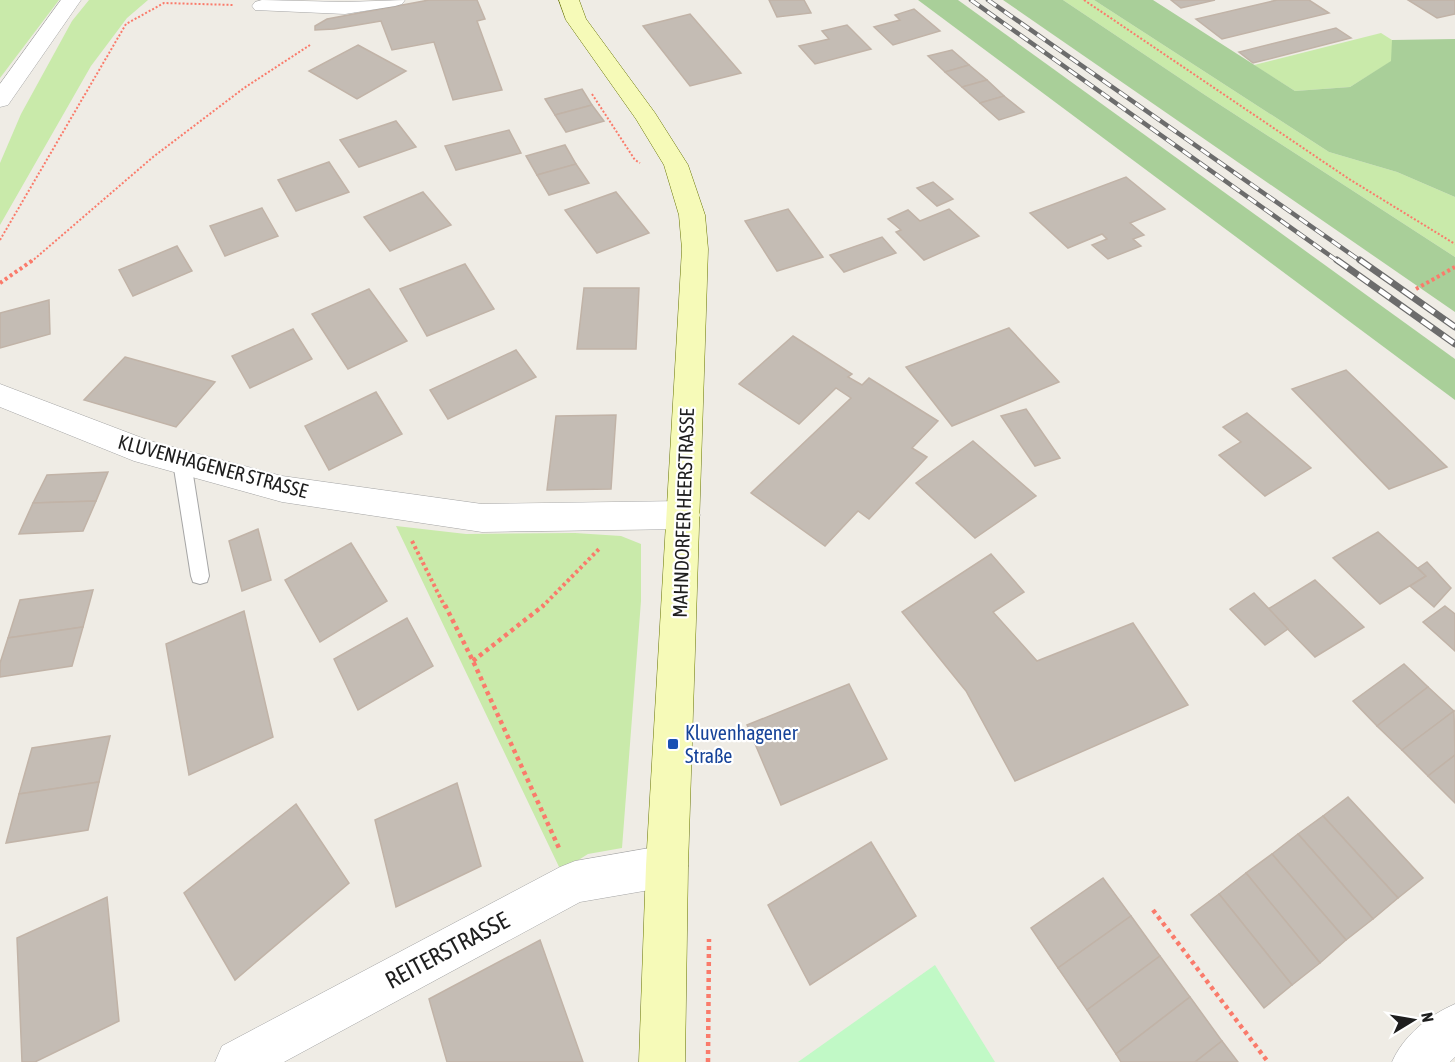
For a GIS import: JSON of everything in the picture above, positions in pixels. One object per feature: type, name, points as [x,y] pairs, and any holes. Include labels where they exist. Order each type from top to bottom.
[{"type":"main road","name":"MAHNDORFER HEERSTRASSE","points":[[568,0],[576,20],[647,118],[676,165],[692,216],[695,249],[667,866],[662,1062]]},
{"type":"street","points":[[0,100],[71,0]]},
{"type":"street","points":[[262,6],[345,8],[395,0]]},
{"type":"street","name":"KLUVENHAGENER STRASSE","points":[[0,395],[145,452],[282,489],[482,518],[684,515]]},
{"type":"street","name":"REITERSTRASSE","points":[[238,1062],[575,882],[667,866]]},
{"type":"street","points":[[1415,1062],[1455,1027]]},
{"type":"lane","points":[[182,462],[200,576]]},
{"type":"path","points":[[1084,0],[1349,179],[1455,244]]},
{"type":"path","points":[[0,240],[126,24],[164,3],[197,2],[262,6]]},
{"type":"path","points":[[0,284],[34,260],[153,157],[244,88],[310,45]]},
{"type":"path","points":[[1416,289],[1455,267]]},
{"type":"path","points":[[394,506],[473,661],[575,882]]},
{"type":"path","points":[[473,661],[551,600],[631,516]]},
{"type":"path","points":[[1153,910],[1268,1062]]},
{"type":"green space","points":[[0,0],[59,0],[0,78]]},
{"type":"green space","points":[[89,0],[148,0],[127,18],[91,66],[0,225],[0,163],[21,114],[72,21]]},
{"type":"green space","points":[[918,0],[958,0],[1455,359],[1455,400]]},
{"type":"green space","points":[[1003,0],[1063,0],[1455,257],[1455,312]]},
{"type":"green space","points":[[1063,0],[1094,0],[1329,152],[1397,172],[1455,197],[1455,257],[1205,95]]},
{"type":"green space","points":[[1094,0],[1153,0],[1295,91],[1350,87],[1391,61],[1392,40],[1455,39],[1455,197],[1397,172],[1329,152]]},
{"type":"green space","points":[[1381,33],[1392,40],[1392,61],[1350,87],[1295,91],[1254,65]]},
{"type":"green space","points":[[396,526],[466,534],[575,533],[621,536],[641,544],[641,601],[622,848],[588,854],[561,871]]},
{"type":"green space","points":[[935,965],[995,1062],[798,1062]]},
{"type":"building","points":[[429,0],[477,0],[485,19],[477,21],[502,90],[453,100],[434,42],[392,50],[381,21],[315,30],[315,26],[327,19]]},
{"type":"building","points":[[769,0],[804,0],[811,13],[777,17]]},
{"type":"building","points":[[1171,0],[1215,0],[1181,8]]},
{"type":"building","points":[[1277,0],[1309,0],[1329,13],[1222,39],[1196,19]]},
{"type":"building","points":[[1408,0],[1455,0],[1455,14],[1437,18]]},
{"type":"building","points":[[914,9],[940,31],[893,45],[874,27],[900,20],[895,15]]},
{"type":"building","points":[[690,14],[741,73],[690,86],[643,26]]},
{"type":"building","points":[[847,25],[871,49],[815,64],[799,46],[829,39],[822,31]]},
{"type":"building","points":[[1336,28],[1351,38],[1253,63],[1239,52]]},
{"type":"building","points":[[358,45],[406,71],[357,99],[309,71]]},
{"type":"building","points":[[952,50],[969,65],[945,72],[928,56]]},
{"type":"building","points":[[969,65],[987,80],[962,87],[945,72]]},
{"type":"building","points":[[987,80],[1004,96],[980,103],[962,87]]},
{"type":"building","points":[[582,89],[592,105],[555,115],[545,99]]},
{"type":"building","points":[[1004,96],[1024,112],[999,120],[980,103]]},
{"type":"building","points":[[592,105],[604,121],[566,132],[555,115]]},
{"type":"building","points":[[396,121],[416,147],[359,167],[340,140]]},
{"type":"building","points":[[509,130],[521,153],[456,170],[445,146]]},
{"type":"building","points":[[565,145],[576,164],[537,175],[526,156]]},
{"type":"building","points":[[329,162],[349,192],[296,211],[278,180]]},
{"type":"building","points":[[576,164],[589,183],[549,195],[537,175]]},
{"type":"building","points":[[1126,177],[1165,209],[1130,223],[1144,235],[1133,239],[1141,246],[1108,259],[1092,245],[1107,239],[1102,234],[1068,248],[1030,213]]},
{"type":"building","points":[[933,182],[953,199],[937,206],[917,188]]},
{"type":"building","points":[[423,192],[451,225],[390,251],[364,217]]},
{"type":"building","points":[[616,192],[649,233],[597,253],[565,210]]},
{"type":"building","points":[[262,208],[278,236],[225,256],[210,226]]},
{"type":"building","points":[[788,209],[823,257],[777,271],[745,221]]},
{"type":"building","points":[[949,209],[979,236],[924,260],[896,232],[901,230],[888,219],[908,210],[920,221]]},
{"type":"building","points":[[882,237],[896,253],[844,272],[830,255]]},
{"type":"building","points":[[177,246],[192,271],[133,296],[119,270]]},
{"type":"building","points":[[465,264],[494,309],[427,336],[400,289]]},
{"type":"building","points":[[584,288],[639,288],[636,349],[577,349]]},
{"type":"building","points":[[369,289],[407,341],[348,369],[312,314]]},
{"type":"building","points":[[49,300],[50,334],[0,348],[0,313]]},
{"type":"building","points":[[1009,328],[1059,382],[952,426],[906,367]]},
{"type":"building","points":[[293,329],[312,359],[250,388],[232,356]]},
{"type":"building","points":[[793,336],[852,374],[848,377],[862,385],[869,378],[938,421],[912,448],[927,457],[869,519],[858,511],[825,546],[751,493],[851,398],[836,388],[799,424],[739,384]]},
{"type":"building","points":[[516,350],[536,377],[448,419],[430,390]]},
{"type":"building","points":[[125,357],[215,382],[176,427],[84,400]]},
{"type":"building","points":[[1346,370],[1447,467],[1389,489],[1292,389]]},
{"type":"building","points":[[376,392],[402,434],[329,470],[305,426]]},
{"type":"building","points":[[1026,409],[1060,458],[1035,466],[1001,416]]},
{"type":"building","points":[[1247,413],[1311,468],[1265,496],[1219,455],[1241,442],[1223,427]]},
{"type":"building","points":[[616,415],[611,489],[547,490],[556,416]]},
{"type":"building","points":[[973,441],[1036,496],[975,538],[916,483]]},
{"type":"building","points":[[108,472],[96,501],[33,503],[47,475]]},
{"type":"building","points":[[96,501],[83,531],[19,534],[33,503]]},
{"type":"building","points":[[258,529],[271,580],[242,591],[229,541]]},
{"type":"building","points":[[1378,532],[1426,576],[1380,604],[1333,558]]},
{"type":"building","points":[[351,543],[387,601],[320,642],[285,580]]},
{"type":"building","points":[[991,554],[1024,592],[993,612],[1037,661],[1133,623],[1188,705],[1015,781],[966,691],[902,612]]},
{"type":"building","points":[[1427,562],[1451,588],[1434,607],[1410,586],[1426,576],[1418,568]]},
{"type":"building","points":[[1315,580],[1364,627],[1315,657],[1268,609]]},
{"type":"building","points":[[93,590],[83,627],[8,638],[20,600]]},
{"type":"building","points":[[1254,593],[1288,629],[1265,645],[1230,609]]},
{"type":"building","points":[[1445,606],[1455,614],[1455,651],[1423,622]]},
{"type":"building","points":[[244,611],[273,737],[189,775],[166,644]]},
{"type":"building","points":[[407,618],[433,666],[358,710],[334,659]]},
{"type":"building","points":[[83,627],[72,666],[0,677],[0,663],[8,638]]},
{"type":"building","points":[[1404,664],[1428,687],[1377,726],[1353,701]]},
{"type":"building","points":[[849,684],[887,759],[781,805],[747,725]]},
{"type":"building","points":[[1428,687],[1454,711],[1402,750],[1377,726]]},
{"type":"building","points":[[1454,711],[1455,755],[1428,776],[1402,750]]},
{"type":"building","points":[[110,736],[99,782],[19,794],[32,748]]},
{"type":"building","points":[[1455,755],[1455,803],[1428,776]]},
{"type":"building","points":[[99,782],[88,830],[6,843],[19,794]]},
{"type":"building","points":[[457,783],[481,866],[396,907],[375,820]]},
{"type":"building","points":[[1348,797],[1423,878],[1398,898],[1323,816]]},
{"type":"building","points":[[296,804],[349,883],[235,980],[184,893]]},
{"type":"building","points":[[1323,816],[1398,898],[1373,919],[1298,834]]},
{"type":"building","points":[[1298,834],[1373,919],[1346,940],[1272,854]]},
{"type":"building","points":[[871,842],[916,916],[810,985],[768,905]]},
{"type":"building","points":[[1272,854],[1346,940],[1320,963],[1246,873]]},
{"type":"building","points":[[1246,873],[1320,963],[1292,985],[1219,894]]},
{"type":"building","points":[[1103,878],[1131,916],[1058,968],[1031,928]]},
{"type":"building","points":[[1219,894],[1292,985],[1264,1008],[1191,915]]},
{"type":"building","points":[[107,897],[119,1021],[35,1062],[22,1062],[17,938]]},
{"type":"building","points":[[1131,916],[1160,956],[1087,1010],[1058,968]]},
{"type":"building","points":[[540,940],[583,1062],[447,1062],[429,999]]},
{"type":"building","points":[[1160,956],[1190,997],[1116,1054],[1087,1010]]},
{"type":"building","points":[[1190,997],[1222,1041],[1195,1062],[1121,1062],[1116,1054]]},
{"type":"building","points":[[1222,1041],[1238,1062],[1195,1062]]},
{"type":"railway","points":[[971,0],[1339,262]]},
{"type":"railway","points":[[988,0],[1362,262]]},
{"type":"railway","points":[[1337,260],[1455,344]]},
{"type":"railway","points":[[1360,260],[1455,327]]},
{"type":"place","name":"Kluvenhagener Straße","points":[[673,744]]}]
